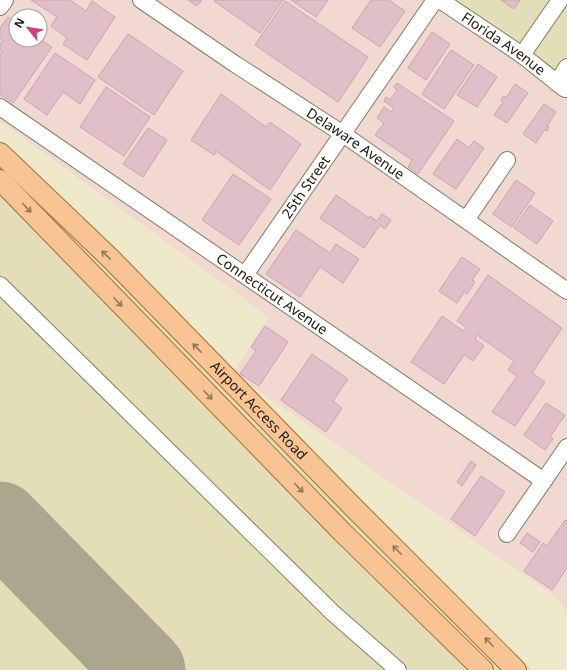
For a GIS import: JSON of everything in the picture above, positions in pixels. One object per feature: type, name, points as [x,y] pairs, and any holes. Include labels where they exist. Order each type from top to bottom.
[{"type":"main road","name":"Airport Access Road","points":[[0,153],[112,260],[355,509],[516,670]]},
{"type":"main road","name":"Airport Access Road","points":[[0,180],[342,532],[483,670]]},
{"type":"street","points":[[0,7],[5,0]]},
{"type":"street","name":"Delaware Avenue","points":[[141,0],[235,64],[343,134],[567,291]]},
{"type":"street","name":"25th Street","points":[[245,275],[435,0]]},
{"type":"street","name":"Florida Avenue","points":[[440,0],[522,55],[561,86],[567,67]]},
{"type":"street","points":[[522,55],[560,0]]},
{"type":"street","name":"Connecticut Avenue","points":[[0,107],[544,481]]},
{"type":"street","points":[[466,220],[507,160]]},
{"type":"street","points":[[0,285],[333,613],[398,670]]},
{"type":"street","points":[[507,534],[567,447]]},
{"type":"shaded area","points":[[0,0],[431,0],[567,92],[567,610],[550,593],[233,373],[269,317],[0,121]]},
{"type":"shaded area","points":[[431,0],[567,0],[567,92]]},
{"type":"shaded area","points":[[0,145],[391,534],[532,670],[0,670]]},
{"type":"building","points":[[31,0],[70,0],[86,11],[92,1],[115,17],[87,60],[63,44],[67,38],[51,26],[57,17],[48,11],[48,8],[43,8]]},
{"type":"building","points":[[188,0],[202,0],[197,6]]},
{"type":"building","points":[[283,0],[260,33],[214,1]]},
{"type":"building","points":[[291,0],[328,0],[316,17]]},
{"type":"building","points":[[371,0],[389,0],[405,11],[380,47],[352,28]]},
{"type":"building","points":[[501,0],[520,0],[514,9]]},
{"type":"building","points":[[285,1],[368,57],[338,102],[255,45]]},
{"type":"building","points":[[8,17],[8,48],[48,48],[48,44],[52,47],[13,103],[0,94],[0,55],[2,52],[0,50],[0,44],[3,40],[0,38],[0,28]]},
{"type":"building","points":[[432,32],[450,44],[426,80],[408,68]]},
{"type":"building","points":[[128,34],[183,71],[154,115],[98,77]]},
{"type":"building","points":[[451,50],[474,65],[444,109],[422,94]]},
{"type":"building","points":[[55,53],[95,80],[80,104],[63,92],[47,115],[24,99]]},
{"type":"building","points":[[478,64],[497,77],[477,107],[457,95]]},
{"type":"building","points":[[397,83],[454,121],[418,174],[408,167],[412,160],[375,135],[384,123],[377,118],[384,107],[391,112],[394,108],[384,101],[386,97],[390,100],[397,90],[394,87]]},
{"type":"building","points":[[515,84],[528,93],[507,123],[494,115],[503,102],[501,100],[504,96],[506,98]]},
{"type":"building","points":[[106,87],[150,117],[124,156],[80,127]]},
{"type":"building","points":[[221,94],[266,127],[270,122],[301,144],[270,190],[216,151],[214,155],[191,140]]},
{"type":"building","points":[[544,104],[556,112],[547,126],[549,127],[547,131],[544,130],[536,143],[523,134]]},
{"type":"building","points":[[148,128],[167,140],[143,177],[123,164]]},
{"type":"building","points":[[457,139],[469,148],[474,141],[484,148],[456,189],[433,174]]},
{"type":"building","points":[[233,174],[271,199],[239,245],[202,220]]},
{"type":"building","points":[[516,180],[535,193],[512,227],[493,214]]},
{"type":"building","points":[[336,195],[369,218],[370,216],[377,221],[382,214],[391,220],[385,229],[380,225],[364,248],[320,218]]},
{"type":"building","points":[[530,205],[553,221],[537,244],[514,228]]},
{"type":"building","points":[[296,230],[330,253],[336,244],[359,259],[343,283],[320,267],[300,297],[266,274]]},
{"type":"building","points":[[462,257],[480,269],[472,280],[475,282],[467,294],[464,292],[457,303],[439,291]]},
{"type":"building","points":[[488,275],[562,328],[532,373],[545,382],[515,426],[492,412],[517,376],[508,370],[514,361],[477,335],[475,339],[484,346],[473,361],[464,355],[444,384],[411,362],[442,316],[463,331],[466,327],[457,321]]},
{"type":"building","points":[[265,326],[288,342],[259,386],[240,374],[256,351],[251,347]]},
{"type":"building","points":[[312,354],[348,379],[333,401],[342,408],[326,432],[281,400]]},
{"type":"building","points":[[546,403],[565,415],[550,437],[553,439],[545,450],[524,435]]},
{"type":"building","points":[[471,461],[476,465],[462,486],[457,482]]},
{"type":"building","points":[[481,476],[505,492],[475,536],[451,519]]},
{"type":"building","points":[[565,520],[567,521],[567,568],[552,590],[524,571],[543,543],[547,546]]},
{"type":"building","points":[[527,533],[540,542],[533,552],[520,543]]},
{"type":"runway","points":[[0,522],[145,670]]}]
